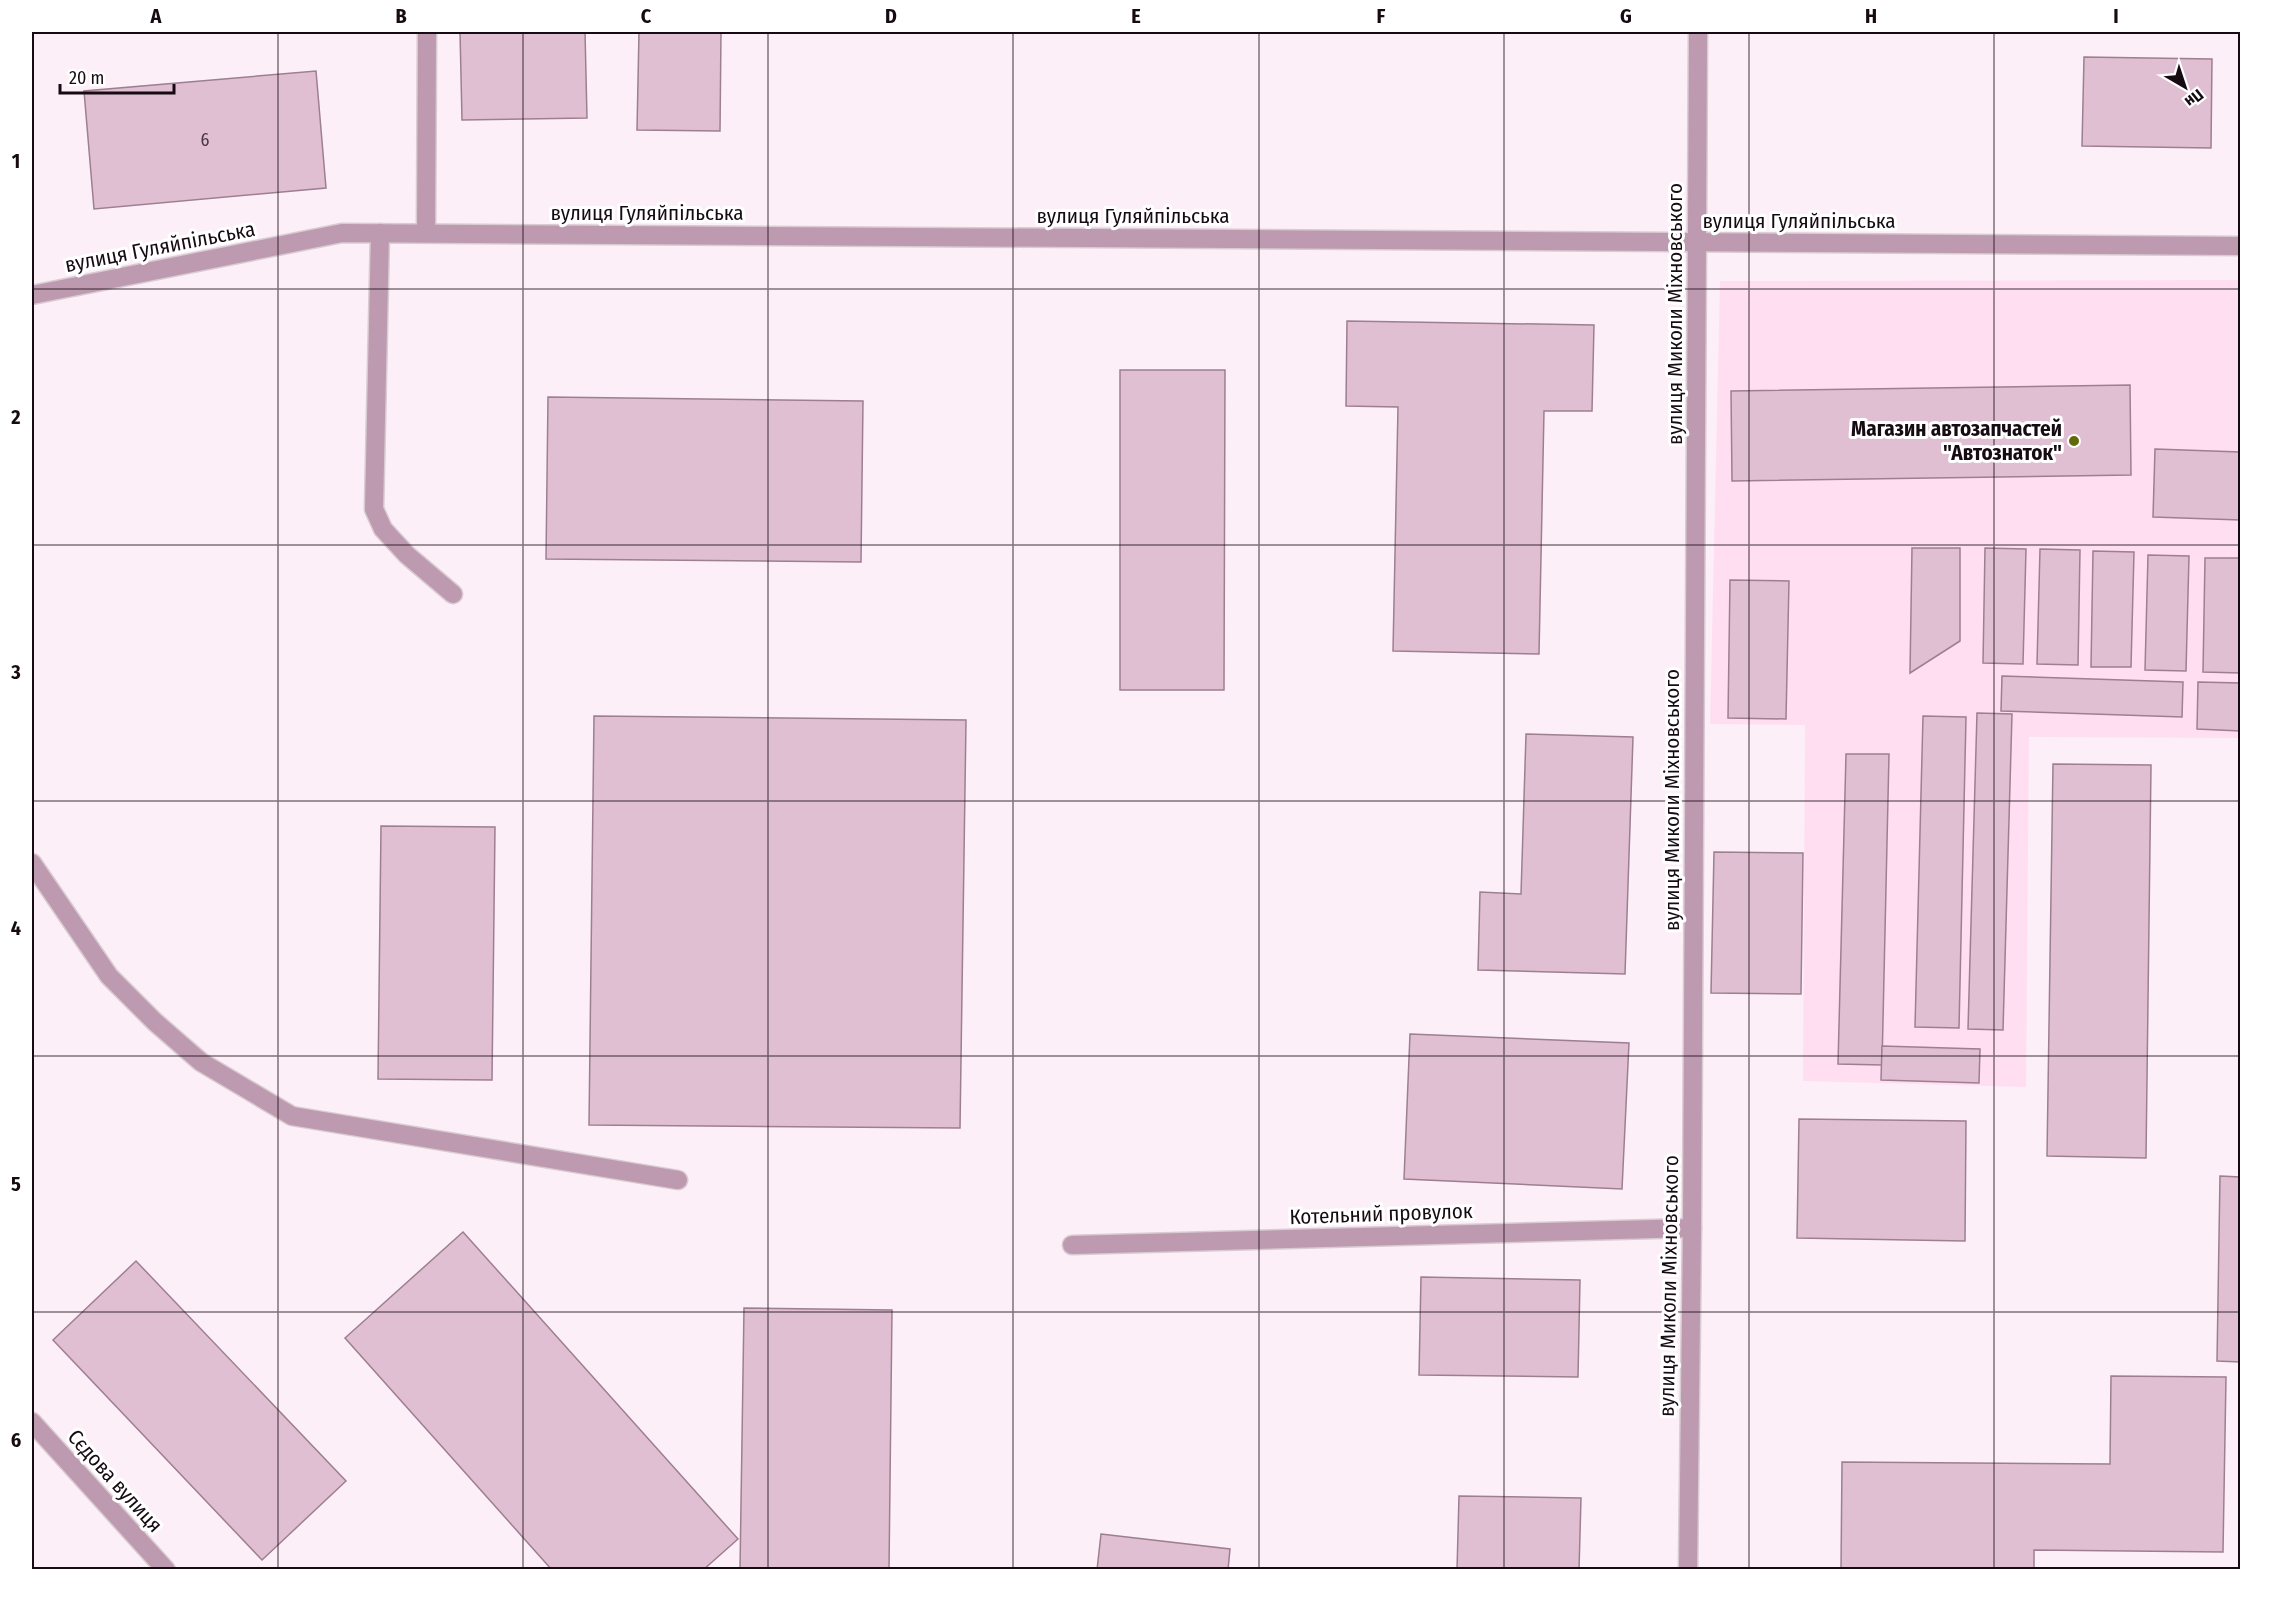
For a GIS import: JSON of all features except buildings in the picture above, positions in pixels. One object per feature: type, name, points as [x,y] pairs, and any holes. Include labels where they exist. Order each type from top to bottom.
[{"type":"street","points":[[426,233],[427,32]]},
{"type":"street","name":"вулиця Миколи Міхновського","points":[[1688,1569],[1698,32]]},
{"type":"street","name":"вулиця Гуляйпільська","points":[[32,295],[342,233],[2241,246]]},
{"type":"street","points":[[380,233],[374,508],[383,529],[391,538],[407,555],[453,594]]},
{"type":"street","points":[[32,863],[109,976],[155,1022],[201,1062],[292,1116],[678,1180]]},
{"type":"street","name":"Котельний провулок","points":[[1072,1245],[1692,1228]]},
{"type":"street","name":"Сєдова вулиця","points":[[32,1422],[166,1569]]},
{"type":"shaded area","points":[[2240,280],[2240,738],[2029,737],[2026,1087],[1803,1081],[1805,725],[1710,724],[1720,281]]},
{"type":"place","name":"Магазин автозапчастей \"Автознаток\"","points":[[2074,441]]}]
